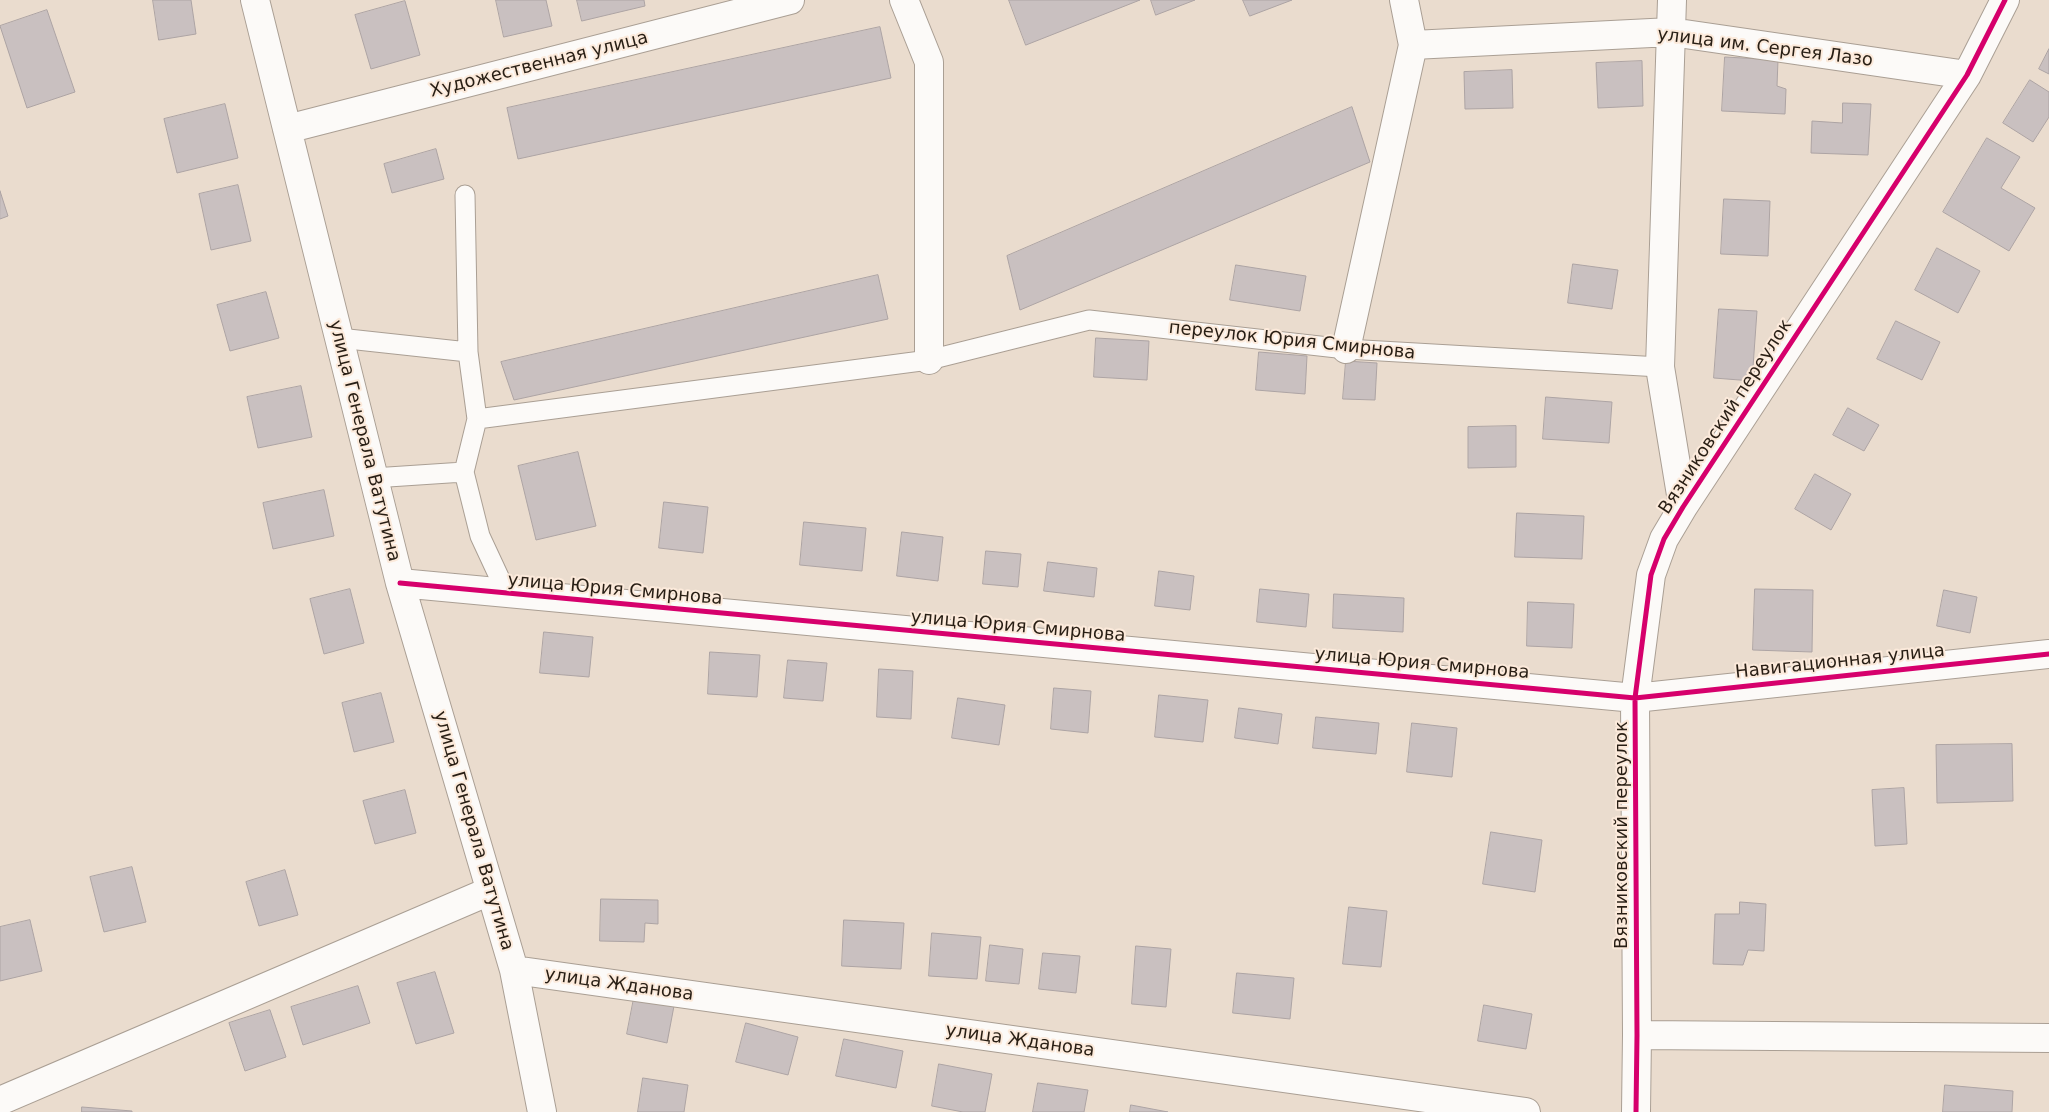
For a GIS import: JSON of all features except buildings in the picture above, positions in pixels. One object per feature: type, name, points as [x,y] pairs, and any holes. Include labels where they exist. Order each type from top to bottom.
[{"type":"street","name":"улица Генерала Ватутина","points":[[255,0],[400,583],[514,970],[542,1112]]},
{"type":"street","name":"Художественная улица","points":[[287,129],[790,0]]},
{"type":"street","points":[[904,0],[929,62],[929,360]]},
{"type":"street","points":[[1346,349],[1413,45],[1404,0]]},
{"type":"street","points":[[1672,0],[1660,367],[1683,507]]},
{"type":"street","name":"Вязниковский переулок","points":[[1636,1112],[1635,698],[1651,574],[1664,539],[1683,507],[1967,75],[2005,0]]},
{"type":"street","name":"улица им. Сергея Лазо","points":[[1413,45],[1671,32],[1967,75]]},
{"type":"street","name":"улица Юрия Смирнова","points":[[400,583],[1635,698]]},
{"type":"street","name":"Навигационная улица","points":[[1635,698],[2049,654]]},
{"type":"street","points":[[1,1103],[490,891]]},
{"type":"street","name":"улица Жданова","points":[[514,970],[1526,1112]]},
{"type":"street","points":[[1637,1035],[2049,1038]]},
{"type":"lane","points":[[465,195],[468,352],[477,419],[464,472],[480,536],[507,594]]},
{"type":"lane","name":"переулок Юрия Смирнова","points":[[477,419],[929,360],[1089,320],[1346,349],[1660,367]]},
{"type":"lane","points":[[339,338],[468,352]]},
{"type":"lane","points":[[374,478],[464,472]]},
{"type":"cycle path","points":[[1636,1112],[1635,698],[1651,575],[1664,539],[1683,507],[1967,75],[2005,0]]},
{"type":"cycle path","points":[[400,583],[1635,698],[2049,654]]}]
